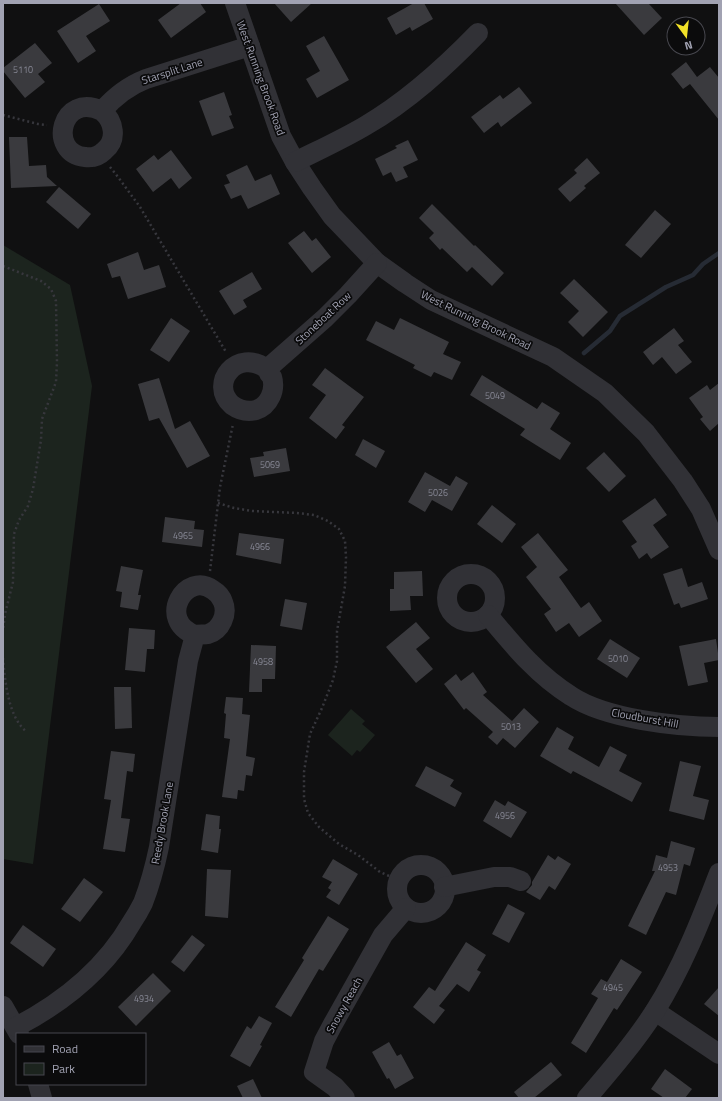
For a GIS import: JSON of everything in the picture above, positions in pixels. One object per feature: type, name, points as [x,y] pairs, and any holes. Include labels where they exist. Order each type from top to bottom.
[{"type":"street","name":"West Running Brook Road","points":[[234,3],[281,136],[295,162],[332,216],[377,263],[431,300],[554,357],[605,393],[646,433],[683,481],[701,509],[719,550]]},
{"type":"street","points":[[295,162],[365,126],[392,108],[420,88],[450,62],[478,33]]},
{"type":"street","name":"Starsplit Lane","points":[[102,111],[112,98],[133,84],[250,46]]},
{"type":"street","points":[[86,106],[95,107],[102,111],[107,115],[112,123],[113,137],[110,144],[106,150],[98,155],[81,157],[74,154],[63,139],[63,126],[70,114],[78,108],[86,106]]},
{"type":"street","name":"Stoneboat Row","points":[[267,369],[325,318],[377,263]]},
{"type":"street","points":[[241,362],[251,362],[267,369],[272,377],[273,386],[269,401],[264,406],[256,410],[247,411],[236,408],[228,402],[224,390],[224,382],[226,375],[234,366],[241,362]]},
{"type":"street","points":[[201,586],[219,594],[224,602],[225,613],[222,622],[217,629],[208,634],[195,634],[182,627],[177,618],[176,607],[178,600],[183,593],[191,588],[201,586]]},
{"type":"street","name":"Cloudburst Hill","points":[[488,615],[532,666],[571,697],[596,708],[625,717],[719,727]]},
{"type":"street","name":"Reedy Brook Lane","points":[[18,1030],[63,998],[102,964],[116,947],[143,904],[159,847],[188,661],[195,634]]},
{"type":"street","points":[[422,865],[432,868],[439,874],[444,887],[444,895],[440,903],[433,909],[426,912],[415,912],[406,908],[398,897],[398,880],[403,873],[411,867],[422,865]]},
{"type":"street","points":[[587,1098],[626,1051],[655,1011],[677,972],[693,939],[719,873]]},
{"type":"street","points":[[444,887],[494,877],[510,877],[521,881]]},
{"type":"street","name":"Snowy Reach","points":[[345,1098],[335,1087],[314,1072],[319,1056],[324,1041],[383,935],[406,908]]},
{"type":"street","points":[[3,1006],[18,1030]]},
{"type":"street","points":[[655,1011],[719,1054]]},
{"type":"street","points":[[38,1085],[42,1098]]},
{"type":"path","points":[[3,115],[38,124],[63,126]]},
{"type":"path","points":[[98,155],[118,177],[140,207],[234,366]]},
{"type":"path","points":[[3,266],[41,281],[51,289],[56,301],[57,362],[56,382],[42,419],[41,440],[33,489],[28,506],[19,520],[14,534],[13,582],[5,614],[3,630]]},
{"type":"path","points":[[206,587],[210,570],[220,487],[236,408]]},
{"type":"path","points":[[218,503],[234,508],[252,511],[314,515],[328,521],[339,529],[345,541],[345,586],[337,631],[337,661],[328,694],[310,734],[304,772],[304,799],[308,813],[320,828],[339,844],[358,855],[380,872],[398,880]]},
{"type":"path","points":[[3,658],[4,674],[15,720],[27,732]]},
{"type":"green space","points":[[3,245],[70,285],[92,386],[33,864],[3,859]]},
{"type":"green space","points":[[351,709],[365,721],[362,724],[375,735],[360,752],[357,750],[352,756],[328,735]]},
{"type":"building","points":[[181,3],[200,3],[206,12],[171,38],[158,20]]},
{"type":"building","points":[[274,3],[312,3],[291,22]]},
{"type":"building","points":[[414,3],[424,3],[433,19],[412,31],[410,27],[396,35],[387,18]]},
{"type":"building","points":[[615,3],[648,3],[662,18],[644,35]]},
{"type":"building","points":[[99,4],[110,21],[86,36],[96,51],[78,63],[57,31]]},
{"type":"building","points":[[324,36],[349,80],[317,98],[306,79],[320,71],[306,46]]},
{"type":"building","points":[[35,43],[52,63],[38,74],[45,82],[25,98],[3,71],[3,68]]},
{"type":"building","points":[[686,62],[697,77],[710,67],[719,78],[719,120],[690,84],[683,89],[671,74]]},
{"type":"building","points":[[519,87],[532,103],[501,127],[498,122],[484,133],[471,117],[500,95],[503,99]]},
{"type":"building","points":[[224,92],[232,115],[229,116],[234,128],[212,136],[199,101]]},
{"type":"building","points":[[9,137],[27,137],[29,166],[46,165],[47,177],[57,186],[11,188]]},
{"type":"building","points":[[408,140],[418,160],[403,167],[408,177],[396,182],[391,172],[383,176],[375,159],[397,148],[395,146]]},
{"type":"building","points":[[171,150],[192,178],[179,189],[171,178],[153,192],[136,169],[154,155],[158,160]]},
{"type":"building","points":[[587,158],[600,173],[584,186],[586,188],[570,202],[558,189],[577,173],[574,170]]},
{"type":"building","points":[[247,165],[255,181],[271,174],[280,194],[248,209],[241,195],[231,199],[224,185],[230,183],[226,175]]},
{"type":"building","points":[[59,187],[91,214],[78,229],[46,202]]},
{"type":"building","points":[[432,204],[474,246],[475,245],[504,273],[492,286],[472,267],[467,272],[442,248],[440,250],[429,238],[434,233],[419,218]]},
{"type":"building","points":[[655,210],[671,224],[641,258],[625,245]]},
{"type":"building","points":[[304,231],[312,241],[316,238],[331,257],[312,273],[288,243]]},
{"type":"building","points":[[138,252],[144,270],[159,265],[166,287],[128,299],[120,276],[112,278],[107,264]]},
{"type":"building","points":[[252,272],[262,289],[243,300],[247,307],[234,315],[219,291]]},
{"type":"building","points":[[574,279],[608,312],[583,337],[568,322],[579,311],[560,293]]},
{"type":"building","points":[[171,318],[190,331],[169,362],[150,350]]},
{"type":"building","points":[[400,318],[449,342],[443,354],[461,362],[452,380],[434,372],[431,377],[413,368],[415,365],[366,340],[376,321],[394,330]]},
{"type":"building","points":[[674,328],[684,341],[678,345],[692,362],[676,374],[662,357],[653,365],[643,352]]},
{"type":"building","points":[[325,368],[364,397],[342,425],[345,427],[336,439],[309,418],[326,395],[312,385]]},
{"type":"building","points":[[482,375],[537,409],[542,402],[560,413],[550,429],[571,443],[560,460],[520,435],[525,429],[470,395]]},
{"type":"building","points":[[159,378],[175,429],[190,421],[210,456],[187,468],[159,418],[149,421],[138,384]]},
{"type":"building","points":[[719,383],[719,423],[710,431],[700,419],[703,417],[689,398],[707,385],[710,390]]},
{"type":"building","points":[[363,439],[385,451],[376,468],[355,455]]},
{"type":"building","points":[[286,448],[290,471],[254,477],[250,458],[264,456],[263,452]]},
{"type":"building","points":[[604,452],[626,476],[609,492],[586,468]]},
{"type":"building","points":[[425,472],[450,486],[456,476],[468,483],[452,511],[432,500],[425,512],[408,502]]},
{"type":"building","points":[[655,498],[667,515],[653,525],[669,547],[651,559],[647,553],[639,559],[631,546],[637,542],[622,521]]},
{"type":"building","points":[[492,505],[516,524],[502,543],[477,524]]},
{"type":"building","points":[[165,517],[195,521],[194,529],[204,530],[202,547],[162,542]]},
{"type":"building","points":[[239,533],[284,539],[281,564],[236,555]]},
{"type":"building","points":[[538,533],[568,570],[559,577],[581,608],[589,602],[602,621],[579,637],[569,623],[556,632],[544,614],[551,609],[526,577],[537,567],[521,547]]},
{"type":"building","points":[[121,566],[143,570],[138,595],[141,595],[138,610],[120,607],[122,592],[116,591]]},
{"type":"building","points":[[682,568],[688,587],[702,582],[708,599],[681,608],[679,603],[674,605],[663,574]]},
{"type":"building","points":[[422,571],[423,596],[410,596],[411,610],[390,611],[390,589],[394,589],[394,572]]},
{"type":"building","points":[[285,599],[307,603],[302,630],[280,626]]},
{"type":"building","points":[[416,622],[430,638],[416,649],[433,669],[416,683],[386,647]]},
{"type":"building","points":[[129,628],[155,630],[154,649],[147,649],[145,672],[125,670]]},
{"type":"building","points":[[610,639],[640,658],[627,678],[597,659]]},
{"type":"building","points":[[716,639],[719,660],[704,663],[708,682],[688,686],[679,646]]},
{"type":"building","points":[[251,645],[276,646],[275,679],[262,679],[262,692],[249,692]]},
{"type":"building","points":[[473,672],[487,692],[483,695],[512,721],[524,708],[539,722],[515,748],[503,738],[497,745],[488,737],[493,732],[466,708],[464,710],[444,684],[456,674],[461,681]]},
{"type":"building","points":[[114,687],[131,687],[132,728],[115,729]]},
{"type":"building","points":[[226,697],[243,698],[242,714],[250,715],[246,756],[255,758],[252,776],[246,775],[244,791],[238,790],[237,799],[222,797],[230,739],[224,738],[226,714],[224,713]]},
{"type":"building","points":[[557,727],[574,737],[568,749],[599,767],[610,746],[627,755],[619,771],[642,783],[632,802],[573,771],[571,774],[540,756]]},
{"type":"building","points":[[111,751],[135,754],[133,772],[127,771],[121,818],[130,819],[125,852],[103,849],[111,800],[104,799]]},
{"type":"building","points":[[680,761],[701,766],[693,796],[709,800],[704,820],[669,811]]},
{"type":"building","points":[[426,766],[454,780],[450,786],[462,793],[455,807],[415,786]]},
{"type":"building","points":[[495,800],[505,806],[508,801],[527,812],[511,838],[483,821]]},
{"type":"building","points":[[206,814],[220,816],[219,829],[221,829],[218,853],[201,850]]},
{"type":"building","points":[[671,841],[695,848],[690,866],[684,864],[676,895],[666,892],[646,935],[628,926],[655,871],[652,871],[656,855],[667,858]]},
{"type":"building","points":[[548,855],[555,860],[558,856],[571,864],[555,890],[549,886],[540,900],[526,892],[532,885],[532,882]]},
{"type":"building","points":[[333,859],[358,874],[339,905],[326,897],[331,890],[328,888],[332,882],[322,877]]},
{"type":"building","points":[[207,869],[231,870],[228,918],[205,916]]},
{"type":"building","points":[[84,878],[103,892],[80,922],[61,909]]},
{"type":"building","points":[[508,904],[525,913],[509,943],[492,934]]},
{"type":"building","points":[[328,916],[349,929],[323,971],[319,969],[291,1017],[275,1007],[304,960],[302,958]]},
{"type":"building","points":[[23,925],[56,949],[43,967],[10,943]]},
{"type":"building","points":[[192,935],[205,945],[184,972],[171,962]]},
{"type":"building","points":[[466,942],[486,955],[477,970],[481,972],[469,992],[457,984],[439,1006],[445,1010],[434,1024],[413,1007],[429,987],[435,991]]},
{"type":"building","points":[[621,959],[642,972],[617,1010],[614,1008],[586,1053],[571,1043],[598,998],[591,994],[601,979],[607,982]]},
{"type":"building","points":[[153,973],[171,991],[136,1026],[118,1007]]},
{"type":"building","points":[[719,987],[719,1016],[704,1004]]},
{"type":"building","points":[[259,1016],[272,1023],[260,1045],[262,1046],[250,1067],[230,1056],[247,1026],[251,1029]]},
{"type":"building","points":[[389,1042],[397,1056],[401,1054],[414,1078],[395,1089],[389,1078],[387,1079],[372,1052]]},
{"type":"building","points":[[551,1062],[562,1075],[534,1098],[519,1098],[514,1092]]},
{"type":"building","points":[[665,1069],[692,1089],[685,1098],[664,1098],[651,1089]]},
{"type":"building","points":[[253,1079],[262,1098],[243,1098],[237,1086]]},
{"type":"waterway","points":[[584,353],[610,331],[620,316],[666,287],[693,275],[703,264],[719,253]]}]
